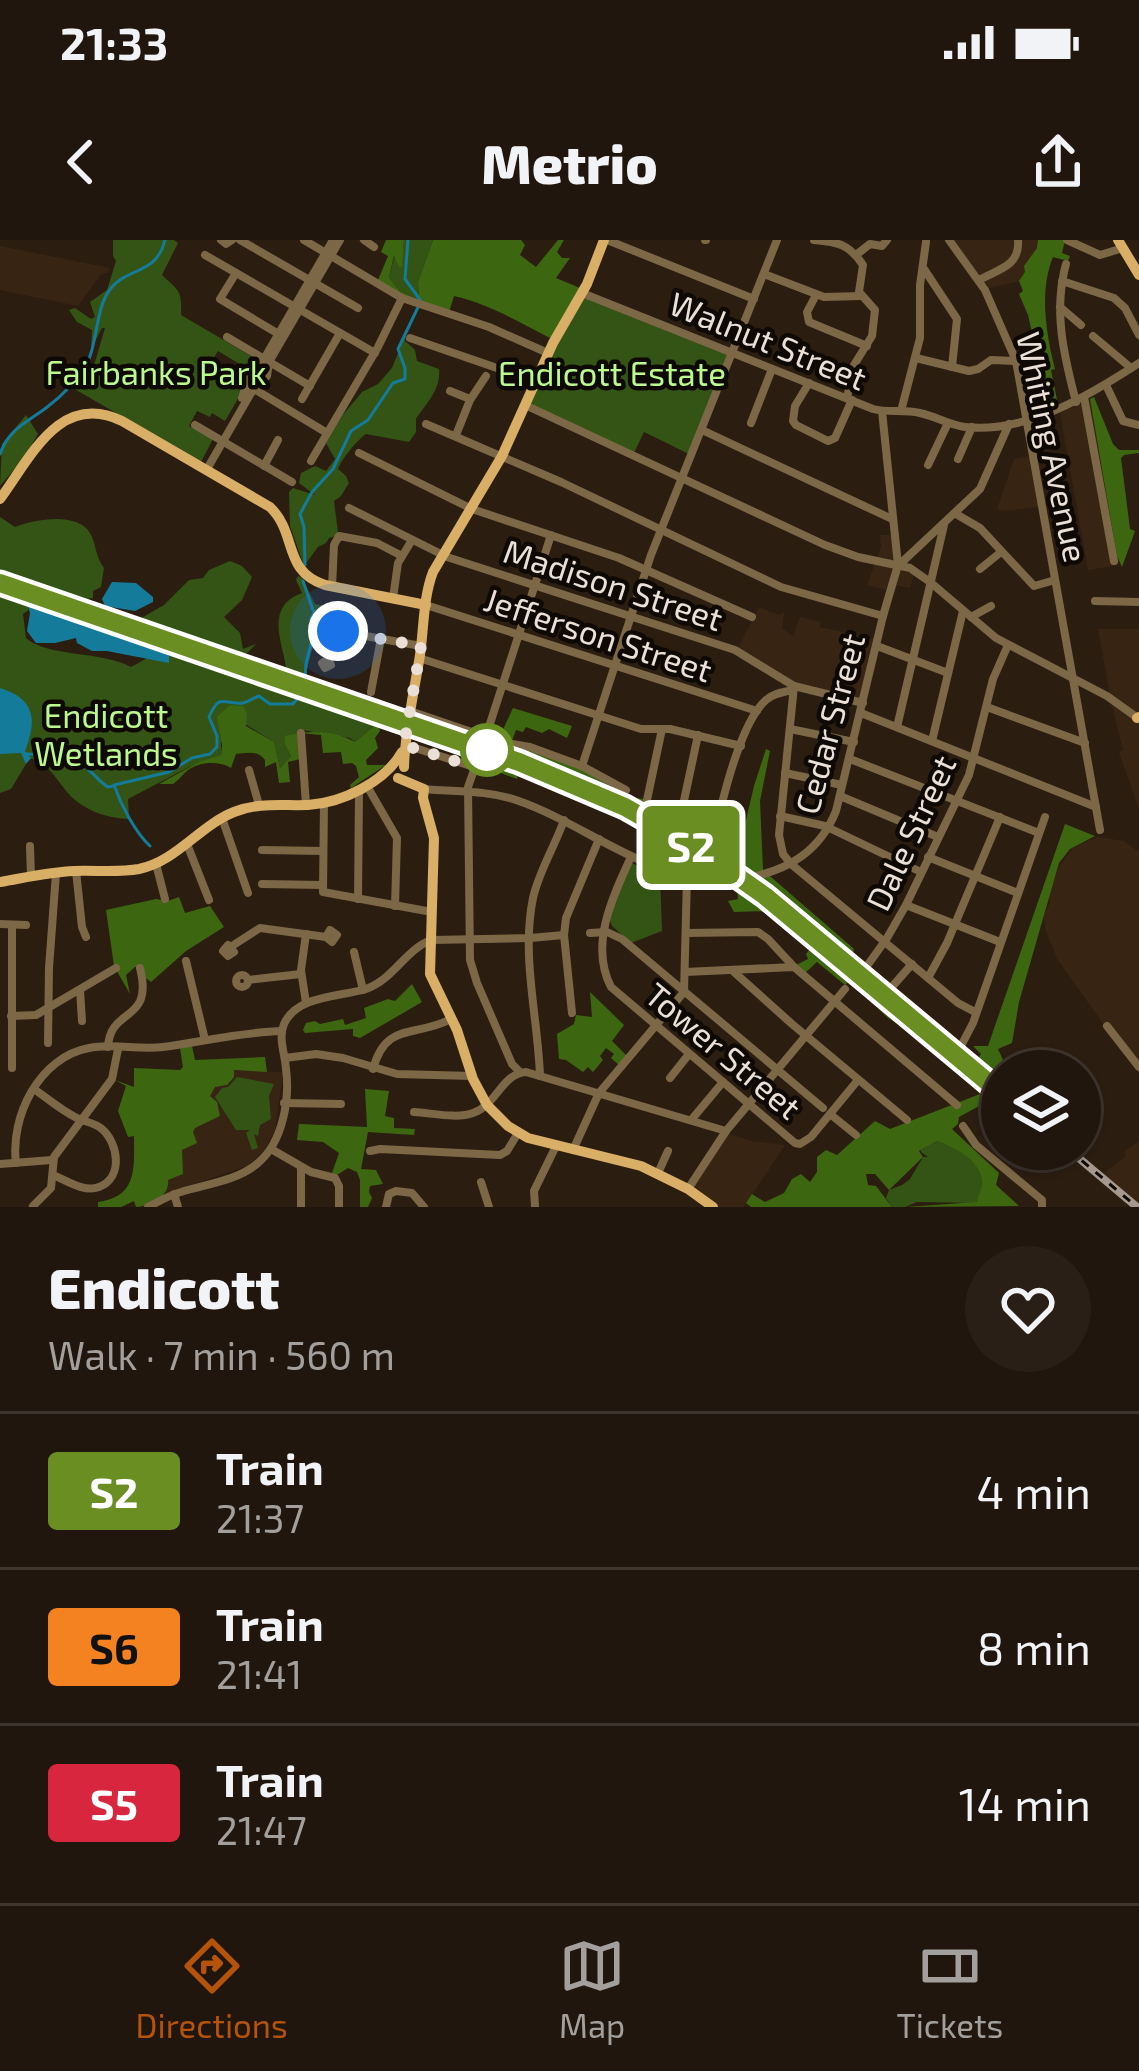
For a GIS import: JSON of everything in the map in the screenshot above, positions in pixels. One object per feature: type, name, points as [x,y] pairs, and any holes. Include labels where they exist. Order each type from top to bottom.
[{"type":"main road","points":[[399,773],[430,579],[502,456],[605,240]]},
{"type":"main road","points":[[1120,244],[1135,257],[1139,275]]},
{"type":"main road","points":[[0,500],[53,429],[84,413],[100,413],[116,417],[274,510],[300,571],[311,580],[426,605]]},
{"type":"main road","points":[[0,882],[156,864],[221,818],[259,805],[324,802],[399,773]]},
{"type":"main road","points":[[399,773],[424,789],[434,838],[430,974],[487,1105],[518,1133],[658,1173],[713,1207]]},
{"type":"street","points":[[221,240],[227,244],[236,240],[358,308]]},
{"type":"street","points":[[304,240],[402,298],[548,353]]},
{"type":"street","points":[[252,386],[254,367],[267,361],[336,240]]},
{"type":"street","points":[[364,240],[374,247]]},
{"type":"street","points":[[605,240],[754,299]]},
{"type":"street","points":[[582,766],[646,569],[778,240]]},
{"type":"street","points":[[809,383],[795,406],[793,421],[827,441],[835,438],[849,399],[853,369],[875,324],[875,310],[861,296],[863,265],[856,255],[843,244],[814,240]]},
{"type":"street","points":[[856,255],[873,242],[880,247],[886,240]]},
{"type":"street","name":"Whiting Avenue","points":[[949,240],[980,280],[1016,361],[1100,830]]},
{"type":"street","points":[[980,280],[1011,264],[1018,254],[1018,240]]},
{"type":"street","points":[[1067,240],[1100,255],[1120,244]]},
{"type":"street","points":[[901,411],[920,338],[926,242]]},
{"type":"street","points":[[205,255],[375,353]]},
{"type":"street","points":[[1066,265],[1059,306],[1066,362],[1080,400],[1114,561]]},
{"type":"street","points":[[923,268],[957,320],[952,367]]},
{"type":"street","points":[[236,273],[220,299],[282,335]]},
{"type":"street","points":[[764,274],[816,295],[861,296]]},
{"type":"street","points":[[1062,281],[1114,298],[1139,335]]},
{"type":"street","name":"Walnut Street","points":[[582,292],[882,411],[925,414],[973,427],[1009,424],[1053,411],[1134,366]]},
{"type":"street","points":[[816,295],[807,312],[808,322],[867,346]]},
{"type":"street","points":[[311,461],[402,298]]},
{"type":"street","points":[[1059,306],[1082,325]]},
{"type":"street","points":[[302,398],[340,333]]},
{"type":"street","points":[[1094,336],[1134,366]]},
{"type":"street","points":[[227,337],[310,386]]},
{"type":"street","points":[[410,338],[536,381]]},
{"type":"street","points":[[1109,346],[1134,366]]},
{"type":"street","points":[[916,358],[975,370],[992,360],[1016,361]]},
{"type":"street","points":[[204,468],[246,391],[269,373],[267,361]]},
{"type":"street","points":[[216,366],[327,433]]},
{"type":"street","points":[[751,423],[772,369]]},
{"type":"street","points":[[456,435],[470,399],[486,376]]},
{"type":"street","points":[[1106,385],[1123,421],[1139,424]]},
{"type":"street","points":[[454,392],[470,399]]},
{"type":"street","points":[[525,405],[825,545],[910,568],[1007,645],[1107,696],[1138,718]]},
{"type":"street","name":"Cedar Street","points":[[424,789],[515,800],[564,820],[646,865],[687,877],[743,879],[791,864],[816,846],[829,829],[840,796],[898,565],[882,411]]},
{"type":"street","points":[[928,465],[949,423]]},
{"type":"street","points":[[427,424],[781,587],[883,616]]},
{"type":"street","points":[[898,565],[980,489],[1009,424]]},
{"type":"street","points":[[195,425],[292,482]]},
{"type":"street","points":[[958,459],[973,427]]},
{"type":"street","points":[[702,430],[894,519]]},
{"type":"street","points":[[264,466],[278,440]]},
{"type":"street","points":[[358,453],[472,509],[646,569],[752,617]]},
{"type":"street","name":"Madison Street","points":[[350,508],[442,555],[735,650],[794,688],[862,708],[897,727],[1096,807]]},
{"type":"street","points":[[956,514],[978,526],[1034,586],[1055,580]]},
{"type":"street","points":[[897,727],[944,525]]},
{"type":"street","points":[[486,736],[551,535]]},
{"type":"street","points":[[332,587],[334,545],[339,536],[377,543],[402,556]]},
{"type":"street","points":[[393,598],[397,566],[412,540]]},
{"type":"street","points":[[980,569],[1001,551]]},
{"type":"street","points":[[1095,602],[1139,602]]},
{"type":"street","name":"Jefferson Street","points":[[426,605],[757,711]]},
{"type":"street","points":[[967,614],[991,605]]},
{"type":"street","points":[[932,741],[967,614]]},
{"type":"street","points":[[328,659],[332,636],[338,631],[381,638],[503,685],[641,729],[698,735],[740,746]]},
{"type":"street","points":[[371,692],[381,638]]},
{"type":"street","name":"Dale Street","points":[[867,966],[905,904],[974,759],[993,679],[1007,645]]},
{"type":"street","points":[[877,646],[948,674]]},
{"type":"street","points":[[712,845],[726,784],[757,711],[771,697],[794,688],[780,816],[779,841],[786,860],[958,1003],[975,1012]]},
{"type":"street","points":[[987,707],[1085,743]]},
{"type":"street","points":[[410,711],[582,766],[626,790]]},
{"type":"street","points":[[646,800],[662,729]]},
{"type":"street","points":[[790,730],[854,742]]},
{"type":"street","points":[[301,734],[306,805]]},
{"type":"street","points":[[679,824],[698,735]]},
{"type":"street","points":[[404,747],[474,767]]},
{"type":"street","points":[[480,753],[468,791],[472,968],[515,1070]]},
{"type":"street","points":[[850,759],[1039,833]]},
{"type":"street","points":[[249,770],[259,805]]},
{"type":"street","points":[[785,773],[843,785]]},
{"type":"street","points":[[358,899],[368,784]]},
{"type":"street","points":[[368,784],[397,838],[395,906]]},
{"type":"street","points":[[840,796],[938,838]]},
{"type":"street","points":[[324,802],[322,885],[326,894],[432,912]]},
{"type":"street","points":[[780,816],[829,829],[921,872]]},
{"type":"street","points":[[928,978],[1000,817]]},
{"type":"street","points":[[962,1044],[1045,817]]},
{"type":"street","points":[[221,818],[248,893]]},
{"type":"street","points":[[540,1076],[530,938],[534,893],[564,820]]},
{"type":"street","points":[[572,1013],[564,935],[568,910],[599,839]]},
{"type":"street","points":[[187,844],[209,899]]},
{"type":"street","points":[[30,846],[31,877]]},
{"type":"street","points":[[262,850],[323,851]]},
{"type":"street","points":[[603,932],[611,900],[631,857]]},
{"type":"street","points":[[928,857],[1018,893]]},
{"type":"street","points":[[156,864],[165,899]]},
{"type":"street","points":[[76,871],[86,937]]},
{"type":"street","points":[[48,1043],[56,873]]},
{"type":"street","points":[[573,1150],[599,1093],[684,992],[687,877]]},
{"type":"street","points":[[262,884],[322,885]]},
{"type":"street","points":[[905,904],[1000,942]]},
{"type":"street","points":[[0,925],[26,925]]},
{"type":"street","points":[[12,925],[5,961],[12,997],[12,1068]]},
{"type":"street","points":[[232,946],[260,928],[326,937]]},
{"type":"street","name":"Tower Street","points":[[603,932],[607,981],[795,1143],[811,1137],[827,1111]]},
{"type":"street","points":[[686,933],[758,932],[957,1105]]},
{"type":"street","points":[[590,933],[622,939],[856,1135]]},
{"type":"street","points":[[306,934],[301,974],[307,1004]]},
{"type":"street","points":[[148,1207],[238,1175],[271,1149],[279,1133],[287,1080],[282,1031],[291,1013],[381,982],[431,940],[564,935]]},
{"type":"street","points":[[354,952],[362,990]]},
{"type":"street","points":[[186,961],[205,1040]]},
{"type":"street","points":[[891,988],[912,964]]},
{"type":"street","points":[[11,1016],[29,1017],[116,968]]},
{"type":"street","points":[[32,1207],[51,1188],[59,1148],[112,1078],[111,1030],[142,999],[140,968]]},
{"type":"street","points":[[685,972],[794,968]]},
{"type":"street","points":[[733,970],[907,1120]]},
{"type":"street","points":[[248,980],[301,974]]},
{"type":"street","points":[[688,1189],[726,1131],[845,989]]},
{"type":"street","points":[[80,990],[82,1021]]},
{"type":"street","points":[[0,997],[12,997]]},
{"type":"street","points":[[374,1069],[380,1047],[390,1038],[452,1019]]},
{"type":"street","points":[[1107,1026],[1139,1067]]},
{"type":"street","points":[[16,1163],[15,1133],[22,1108],[56,1065],[76,1052],[156,1048],[282,1031]]},
{"type":"street","points":[[0,1035],[11,1035]]},
{"type":"street","points":[[0,1065],[12,1054]]},
{"type":"street","points":[[670,1078],[689,1054]]},
{"type":"street","points":[[285,1058],[330,1055],[397,1074],[472,1076]]},
{"type":"street","points":[[515,1070],[726,1131]]},
{"type":"street","points":[[414,1112],[466,1115],[487,1105],[515,1070]]},
{"type":"street","points":[[827,1111],[858,1080]]},
{"type":"street","points":[[692,1119],[723,1082]]},
{"type":"street","points":[[34,1088],[96,1124],[110,1139],[116,1157],[112,1176],[99,1187],[86,1188],[52,1175]]},
{"type":"street","points":[[284,1102],[341,1104]]},
{"type":"street","points":[[963,1126],[976,1145],[1042,1200],[1042,1207]]},
{"type":"street","points":[[370,1151],[500,1155],[518,1133]]},
{"type":"street","points":[[535,1207],[534,1190],[556,1146]]},
{"type":"street","points":[[271,1149],[302,1168],[335,1178],[339,1207]]},
{"type":"street","points":[[658,1173],[668,1151]]},
{"type":"street","points":[[0,1164],[53,1160]]},
{"type":"street","points":[[301,1207],[302,1168]]},
{"type":"street","points":[[481,1182],[489,1207]]},
{"type":"street","points":[[386,1207],[389,1194],[396,1191],[412,1193],[424,1207]]},
{"type":"street","points":[[174,1194],[178,1207]]},
{"type":"street","points":[[32,1207],[44,1207]]},
{"type":"shaded area","points":[[953,240],[1060,240],[1048,264],[1045,297],[1041,301],[1022,281],[989,288]]},
{"type":"shaded area","points":[[0,246],[110,268],[78,306],[0,290]]},
{"type":"shaded area","points":[[1090,399],[1119,565],[1088,570],[1060,413]]},
{"type":"shaded area","points":[[1032,456],[1041,507],[1000,511],[1014,459]]},
{"type":"shaded area","points":[[880,535],[892,535],[892,569],[914,574],[910,588],[888,584],[886,590],[867,585],[881,547]]},
{"type":"shaded area","points":[[759,607],[779,615],[784,612],[782,628],[793,636],[800,617],[821,622],[820,627],[874,639],[859,699],[800,685],[738,648]]},
{"type":"shaded area","points":[[1098,629],[1139,629],[1139,715],[1110,695]]},
{"type":"shaded area","points":[[1111,702],[1139,722],[1139,809],[1119,752],[1123,750]]},
{"type":"shaded area","points":[[1097,837],[1124,841],[1139,852],[1139,1063],[1105,1026],[1057,959],[1045,928],[1048,897],[1059,866],[1074,847]]},
{"type":"shaded area","points":[[192,1046],[196,1069],[283,1072],[275,1131],[262,1154],[247,1166],[136,1207],[134,1136],[128,1137],[118,1111],[126,1086],[115,1080],[134,1087],[134,1068],[180,1070],[180,1048]]},
{"type":"shaded area","points":[[729,1134],[785,1145],[744,1207],[719,1207],[694,1186]]},
{"type":"shaded area","points":[[1139,1141],[1139,1204],[1105,1175]]},
{"type":"green space","name":"Fairbanks Park","points":[[113,240],[178,243],[162,275],[178,292],[181,315],[253,360],[248,369],[218,351],[209,366],[243,390],[225,421],[197,411],[189,426],[213,439],[201,462],[71,387],[87,365],[95,362],[105,328],[91,349],[92,330],[77,322],[69,310],[95,317],[90,302],[107,290],[116,261]]},
{"type":"green space","points":[[386,240],[404,240],[402,267],[394,255],[389,278],[400,291],[419,300],[418,282],[433,240],[521,240],[525,245],[520,255],[536,267],[558,240],[564,240],[557,252],[570,258],[556,278],[580,288],[552,339],[467,299],[454,296],[449,312],[409,298],[378,280],[388,256],[381,252]]},
{"type":"green space","points":[[404,240],[433,240],[418,282],[419,300],[400,291],[389,278]]},
{"type":"green space","points":[[1038,240],[1065,240],[1062,253],[1070,256],[1068,261],[1053,257],[1046,284],[1058,405],[1045,409],[1028,315],[1019,294],[1024,266]]},
{"type":"green space","name":"Endicott Estate","points":[[583,297],[728,354],[689,454],[644,432],[634,453],[530,405],[553,348]]},
{"type":"green space","points":[[406,333],[405,341],[415,350],[417,361],[439,369],[436,390],[416,419],[416,432],[409,442],[366,434],[346,456],[338,469],[349,483],[334,501],[338,532],[304,566],[290,526],[289,492],[293,488],[315,495],[299,483],[301,473],[315,466],[326,471],[335,459],[326,443],[362,392],[378,384],[392,368]]},
{"type":"green space","points":[[1094,397],[1113,444],[1119,450],[1139,450],[1121,458],[1130,529],[1135,531],[1122,567],[1090,399]]},
{"type":"green space","points":[[26,415],[38,434],[0,486],[2,444]]},
{"type":"green space","points":[[0,517],[15,527],[54,519],[84,526],[104,568],[101,587],[93,591],[93,598],[81,600],[0,577]]},
{"type":"green space","points":[[230,561],[252,577],[242,600],[224,617],[240,633],[243,649],[256,644],[245,660],[193,644],[189,635],[136,621],[164,605],[189,580],[203,578]]},
{"type":"green space","points":[[298,576],[315,604],[331,607],[315,624],[304,680],[287,674],[279,628],[282,608],[302,593]]},
{"type":"green space","name":"Endicott Wetlands","points":[[0,588],[25,601],[29,610],[23,614],[26,638],[35,644],[131,667],[173,649],[363,716],[373,721],[373,727],[355,742],[302,730],[285,745],[291,756],[280,768],[274,742],[245,724],[221,742],[221,755],[128,799],[129,819],[81,805],[33,759],[25,759],[11,789],[0,793]]},
{"type":"green space","points":[[294,686],[393,720],[376,719],[378,748],[366,760],[367,765],[386,765],[351,788],[359,777],[356,766],[343,764],[341,752],[323,753],[321,735],[301,733],[330,733],[355,742],[373,727],[373,721],[293,691]]},
{"type":"green space","points":[[230,705],[243,706],[246,726],[274,742],[280,768],[291,756],[285,736],[300,733],[300,759],[288,762],[290,782],[279,783],[276,762],[265,767],[262,757],[248,753],[236,754],[231,768],[203,764],[173,784],[159,784],[199,762],[221,755],[217,717]]},
{"type":"green space","points":[[513,708],[572,726],[567,738],[549,729],[542,733],[526,727],[523,732],[516,730],[512,741],[499,738]]},
{"type":"green space","points":[[490,739],[530,749],[580,768],[630,797],[650,800],[652,810],[729,859],[743,833],[766,749],[770,751],[760,801],[763,870],[854,949],[867,970],[975,1063],[981,1054],[981,1105],[959,1117],[952,1129],[981,1156],[981,1170],[999,1173],[996,1185],[1019,1206],[905,1207],[977,1202],[982,1182],[977,1167],[937,1141],[919,1151],[923,1157],[889,1190],[875,1174],[866,1174],[868,1185],[876,1186],[892,1207],[751,1207],[746,1203],[752,1194],[765,1202],[784,1193],[801,1174],[810,1182],[817,1172],[817,1157],[826,1150],[837,1155],[875,1121],[890,1129],[980,1094],[921,1038],[888,1018],[849,981],[845,985],[817,962],[805,973],[796,965],[808,959],[811,948],[785,919],[768,911],[734,912],[728,901],[738,899],[737,886],[728,877],[717,877],[718,868],[662,834],[618,819],[619,815],[577,794],[520,770],[517,779],[493,770],[495,760],[483,752],[572,786],[711,859],[713,855],[629,805],[487,745]]},
{"type":"green space","points":[[1065,824],[1095,836],[1070,849],[1059,863],[1012,1043],[981,1050],[981,1054],[973,1046],[988,1046]]},
{"type":"green space","points":[[631,863],[660,874],[662,931],[631,943],[609,918]]},
{"type":"green space","points":[[179,897],[185,913],[210,906],[224,927],[186,951],[151,982],[143,967],[135,967],[126,975],[130,994],[114,966],[106,910]]},
{"type":"green space","points":[[412,984],[422,1002],[360,1038],[353,1036],[353,1029],[303,1030],[306,1023],[315,1021],[343,1019],[345,1025],[366,1018],[364,1008],[395,1001]]},
{"type":"green space","points":[[590,992],[624,1025],[612,1041],[627,1056],[620,1066],[606,1048],[593,1072],[588,1067],[583,1072],[559,1059],[557,1034],[574,1024],[576,1015],[592,1017]]},
{"type":"green space","points":[[192,1046],[195,1060],[265,1057],[267,1072],[234,1070],[227,1085],[215,1087],[210,1096],[220,1116],[195,1128],[197,1143],[182,1150],[183,1174],[168,1180],[158,1199],[136,1207],[134,1201],[121,1207],[98,1207],[98,1202],[127,1187],[133,1169],[134,1136],[128,1137],[118,1111],[126,1086],[115,1080],[134,1087],[134,1068],[180,1070],[180,1048]]},
{"type":"green space","points":[[237,1077],[274,1084],[269,1096],[271,1119],[260,1125],[258,1136],[254,1134],[258,1148],[252,1150],[246,1133],[250,1130],[236,1130],[215,1097]]},
{"type":"green space","points":[[365,1089],[389,1091],[385,1116],[394,1118],[394,1128],[415,1129],[414,1135],[368,1132],[361,1169],[376,1170],[383,1184],[370,1186],[368,1207],[360,1207],[357,1172],[348,1168],[332,1173],[339,1153],[323,1142],[297,1140],[299,1124],[367,1127]]},
{"type":"green space","points":[[937,1141],[959,1151],[977,1167],[982,1182],[977,1203],[917,1202],[892,1207],[886,1198],[889,1190],[910,1179],[923,1157],[928,1157],[921,1150]]},
{"type":"water","points":[[112,582],[136,583],[153,602],[135,611],[105,606],[102,599]]},
{"type":"water","points":[[27,603],[169,650],[169,663],[92,651],[76,638],[36,643],[27,631]]},
{"type":"water","points":[[0,688],[21,698],[30,712],[25,751],[31,758],[26,764],[21,753],[0,754]]},
{"type":"waterway","points":[[0,454],[13,433],[77,378],[89,358],[111,288],[156,259],[165,240]]},
{"type":"waterway","points":[[305,565],[300,514],[333,469],[351,431],[368,420],[393,383],[405,379],[398,349],[421,301],[405,279],[408,240]]},
{"type":"waterway","points":[[303,581],[314,613],[306,680]]},
{"type":"waterway","points":[[150,846],[129,818],[114,785],[169,772],[210,754],[217,747],[217,736],[209,717],[219,702],[243,703],[259,696],[270,704],[293,704],[303,692]]},
{"type":"waterway","points":[[26,754],[72,759],[113,786]]},
{"type":"railway","points":[[0,583],[519,762],[625,807],[752,886],[981,1077]]},
{"type":"railway","points":[[1093,1170],[1137,1207]]},
{"type":"train","name":"S2","points":[[0,583],[519,762],[625,807],[735,873],[981,1076]]},
{"type":"route","points":[[338,631],[421,646],[404,745],[474,767],[480,753],[487,750]]}]
